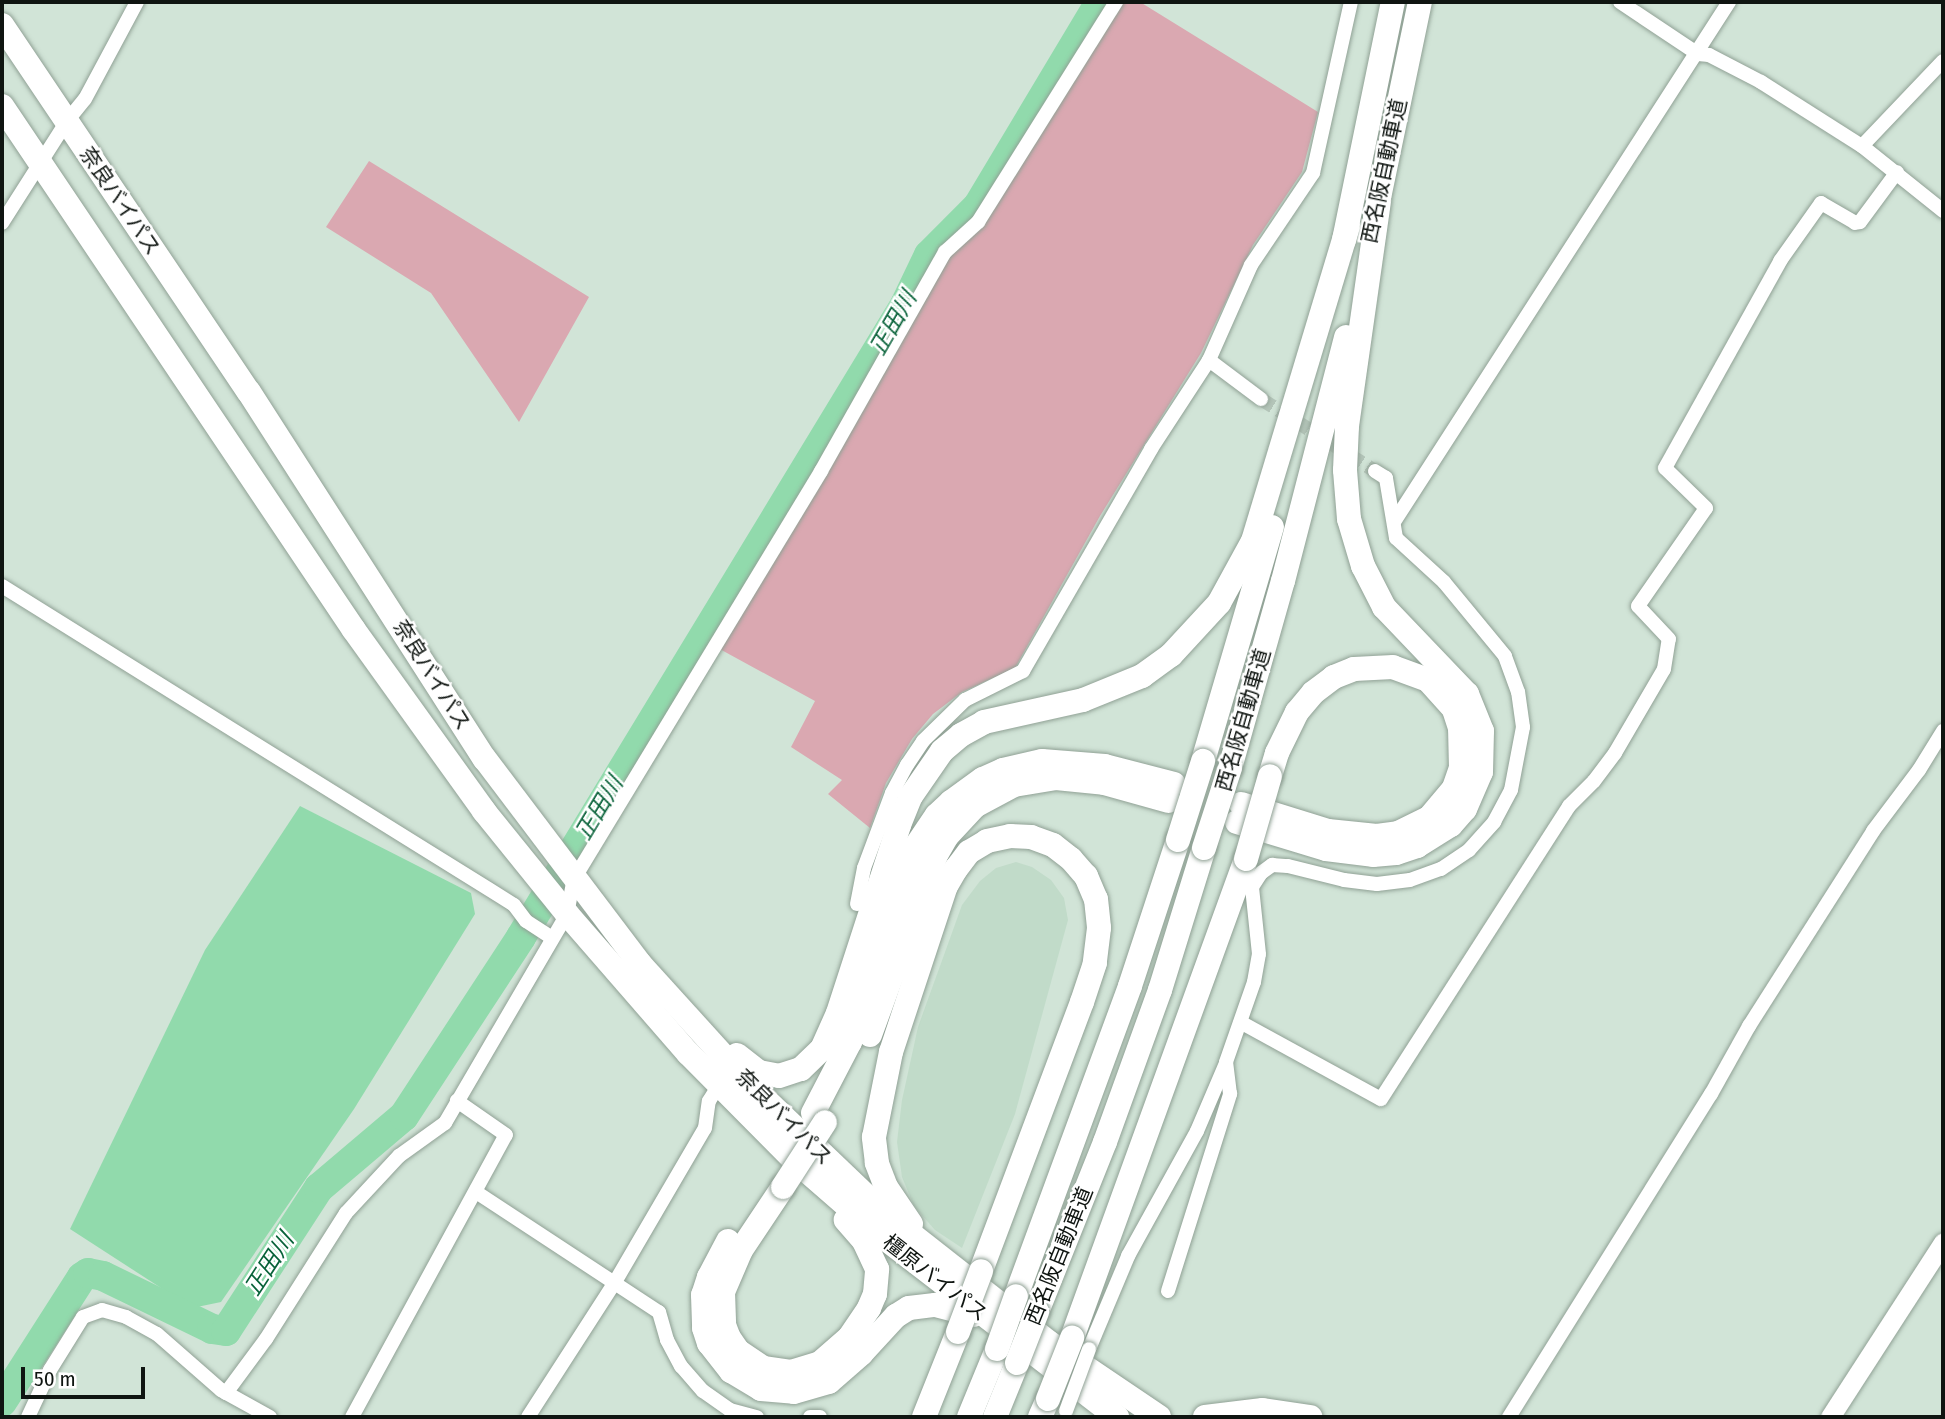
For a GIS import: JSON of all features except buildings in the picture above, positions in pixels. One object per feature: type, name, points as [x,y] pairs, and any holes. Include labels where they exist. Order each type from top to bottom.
[{"type":"highway","name":"西名阪自動車道","points":[[969,1417],[997,1349],[1125,998],[1203,761],[1287,468],[1348,226],[1393,2]]},
{"type":"highway","name":"西名阪自動車道","points":[[995,1417],[1105,1142],[1155,1003],[1230,768],[1319,448],[1379,202],[1420,2]]},
{"type":"highway","name":"奈良バイパス","points":[[2,25],[250,392],[485,759],[596,909],[686,1017],[748,1083],[832,1166],[942,1259]]},
{"type":"highway","name":"奈良バイパス","points":[[2,106],[354,630],[484,811],[567,914],[719,1085],[762,1129]]},
{"type":"highway","points":[[1054,1411],[1081,1343],[1246,859],[1270,776],[1276,753],[1297,712],[1313,693],[1334,677],[1354,669],[1393,667],[1428,680],[1448,702],[1461,728],[1461,768],[1454,788],[1429,818],[1398,833],[1377,836],[1328,831],[1239,813],[1326,849],[1373,855],[1396,853],[1417,846],[1451,825],[1465,809],[1482,772],[1482,731],[1467,694],[1384,607],[1363,566],[1349,519],[1345,470],[1348,426],[1379,202]]},
{"type":"highway","points":[[867,1044],[891,948],[911,796],[942,751],[984,722],[1083,701],[1142,676],[1171,655],[1219,603],[1237,573],[1256,531],[1348,226]]},
{"type":"highway","points":[[596,909],[663,973],[729,1047],[759,1072],[769,1076],[789,1074],[812,1060],[849,1016],[891,948],[936,855],[959,821],[993,793],[1034,780],[1078,778],[1171,793]]},
{"type":"highway","points":[[819,1117],[838,1067],[860,979],[946,886],[969,852],[987,841],[1010,836],[1031,837],[1053,845],[1072,859],[1086,876],[1096,899],[1099,928],[1095,963],[1060,1066],[924,1417]]},
{"type":"highway","points":[[891,948],[897,997],[891,1052],[876,1113],[874,1137],[877,1163],[886,1187],[904,1215],[942,1259]]},
{"type":"highway","points":[[891,948],[891,1052]]},
{"type":"highway","points":[[762,1129],[855,1229],[877,1269],[875,1294],[849,1338],[820,1363],[791,1372],[763,1368],[738,1351],[724,1325],[722,1309],[729,1273],[778,1181],[819,1117],[867,1044],[897,997]]},
{"type":"highway","name":"橿原バイパス","points":[[762,1129],[878,1233],[1117,1417]]},
{"type":"highway","points":[[778,1181],[718,1258],[703,1295],[705,1328],[709,1343],[731,1371],[744,1381],[778,1392],[813,1389],[845,1369],[896,1316],[922,1305],[947,1307],[988,1320]]},
{"type":"highway","name":"橿原バイパス","points":[[942,1259],[1058,1349],[1159,1417]]},
{"type":"highway","points":[[1205,1417],[1263,1410],[1310,1417]]},
{"type":"street","points":[[2,223],[67,121],[85,99],[137,2]]},
{"type":"street","points":[[226,1393],[266,1339],[346,1213],[399,1156],[445,1122],[567,914],[574,879],[821,471],[945,253],[978,222],[1116,2]]},
{"type":"street","points":[[857,904],[864,868],[891,793],[923,741],[965,700],[1023,671],[1152,449],[1209,360],[1251,265],[1313,173],[1351,2]]},
{"type":"street","points":[[1620,2],[1698,54],[1709,55],[1761,82],[1862,146],[1943,211]]},
{"type":"street","points":[[1394,522],[1698,54],[1699,46],[1729,2]]},
{"type":"street","points":[[1862,146],[1943,61]]},
{"type":"street","points":[[1242,1023],[1381,1099],[1569,806],[1594,781],[1615,753],[1664,669],[1669,639],[1638,606],[1706,508],[1665,468],[1780,261],[1821,203],[1855,223],[1860,222],[1897,172]]},
{"type":"street","points":[[1209,360],[1261,399]]},
{"type":"street","points":[[1081,1343],[1197,1131],[1242,1023],[1259,954],[1252,887],[1261,873],[1272,865],[1377,884],[1410,880],[1441,869],[1469,850],[1494,822],[1511,790],[1522,727],[1518,692],[1505,656],[1444,582],[1396,538],[1386,478],[1375,471]]},
{"type":"street","points":[[2,586],[514,905],[526,921],[552,938]]},
{"type":"street","points":[[1509,1417],[1712,1094],[1749,1026],[1873,831],[1919,770],[1943,730]]},
{"type":"street","points":[[1168,1291],[1230,1094],[1226,1062]]},
{"type":"street","points":[[528,1417],[615,1282],[705,1128],[709,1101],[719,1085]]},
{"type":"street","points":[[352,1417],[506,1135],[457,1101]]},
{"type":"street","points":[[475,1192],[659,1312],[667,1340],[681,1366],[703,1391],[730,1410],[757,1417]]},
{"type":"street","points":[[1830,1417],[1943,1242]]},
{"type":"street","points":[[28,1417],[50,1370],[83,1317],[102,1310],[126,1317],[157,1334],[226,1393],[270,1417]]},
{"type":"street","points":[[236,1417],[242,1403]]},
{"type":"street","points":[[810,1417],[820,1417]]},
{"type":"shaded area","points":[[1124,2],[1140,2],[1318,112],[1302,172],[1253,245],[1201,353],[1100,516],[1015,668],[962,692],[933,714],[912,739],[886,783],[870,828],[828,794],[842,780],[791,747],[815,701],[716,647],[945,259],[1000,199]]},
{"type":"shaded area","points":[[369,161],[589,297],[519,422],[431,293],[326,227]]},
{"type":"shaded area","points":[[300,806],[471,893],[475,914],[354,1109],[221,1302],[192,1308],[70,1229],[205,950]]},
{"type":"shaded area","points":[[1016,862],[1032,867],[1051,880],[1064,898],[1068,920],[1015,1114],[962,1248],[935,1230],[914,1206],[902,1177],[897,1142],[902,1100],[918,1027],[962,905],[980,881],[996,868]]},
{"type":"waterway","name":"正田川","points":[[2,1402],[82,1277],[88,1273],[103,1276],[212,1329],[226,1331],[319,1188],[404,1116],[521,937],[905,305],[929,255],[978,206],[1100,2]]},
{"type":"tunnel","points":[[1261,399],[1375,471]]}]
